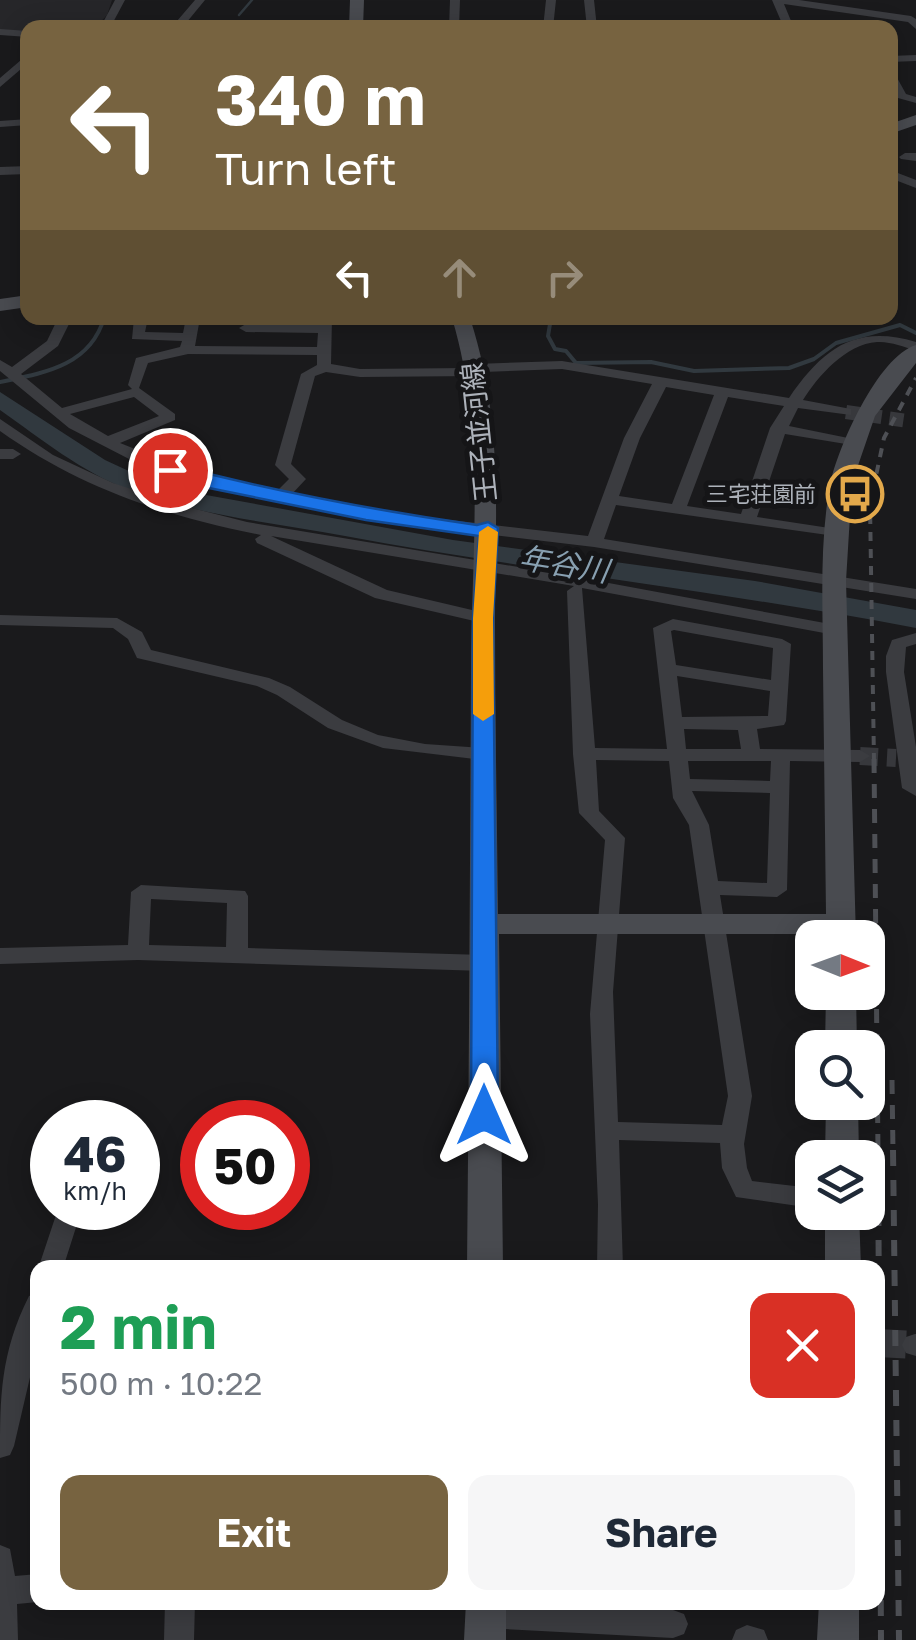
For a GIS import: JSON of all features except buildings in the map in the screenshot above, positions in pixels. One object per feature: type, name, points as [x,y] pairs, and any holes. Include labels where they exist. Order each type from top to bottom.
[{"type":"street","points":[[183,20],[200,0]]},
{"type":"street","points":[[778,0],[912,19],[916,26]]},
{"type":"street","points":[[876,13],[879,20]]},
{"type":"street","points":[[897,17],[916,17]]},
{"type":"street","points":[[0,84],[20,65]]},
{"type":"street","points":[[0,84],[14,86]]},
{"type":"street","points":[[898,84],[902,96],[916,100]]},
{"type":"street","points":[[61,325],[52,343],[6,370],[74,424],[136,458],[204,482],[366,515],[477,530],[487,548],[834,625]]},
{"type":"street","points":[[139,325],[136,336],[324,359],[360,374],[562,366],[846,412]]},
{"type":"street","points":[[135,385],[141,361],[152,354],[174,355],[187,343],[191,325]]},
{"type":"street","points":[[242,350],[247,325]]},
{"type":"street","points":[[280,497],[298,479],[284,464],[308,374],[324,359],[324,325]]},
{"type":"street","name":"王子並河線","points":[[463,325],[476,370],[487,456],[483,618],[485,1260]]},
{"type":"street","points":[[748,519],[778,428],[790,402],[814,371],[844,348],[884,338],[916,349],[888,381],[853,442],[841,483],[834,625],[849,755],[842,920]]},
{"type":"street","points":[[594,542],[632,438],[662,382]]},
{"type":"street","points":[[59,413],[136,392],[170,417],[110,441]]},
{"type":"street","points":[[678,509],[722,392]]},
{"type":"street","points":[[0,424],[18,441],[67,469],[188,511],[261,530],[487,548],[594,542],[834,584],[916,594]]},
{"type":"street","points":[[778,428],[853,442]]},
{"type":"street","points":[[610,499],[836,534]]},
{"type":"street","points":[[188,511],[198,522],[271,540],[381,594],[483,618]]},
{"type":"street","points":[[576,591],[588,812],[615,838],[601,1017],[613,1210],[610,1260]]},
{"type":"street","points":[[0,620],[116,623],[136,636],[143,654],[277,687],[295,694],[336,724],[377,743],[396,749],[483,754]]},
{"type":"street","points":[[674,723],[778,721],[782,644],[673,624],[662,628],[681,784],[699,825],[740,1096],[732,1134],[734,1176],[745,1190],[795,1196]]},
{"type":"street","points":[[916,638],[903,640],[894,652],[904,759],[912,788],[916,790]]},
{"type":"street","points":[[665,669],[780,687]]},
{"type":"street","points":[[747,724],[751,754]]},
{"type":"street","points":[[583,754],[849,755]]},
{"type":"street","points":[[709,888],[776,890],[781,754]]},
{"type":"street","points":[[681,784],[779,787]]},
{"type":"street","points":[[138,952],[141,892],[238,896],[237,954]]},
{"type":"street","points":[[484,924],[714,923],[795,928]]},
{"type":"street","points":[[0,956],[138,952],[484,962]]},
{"type":"street","points":[[607,1131],[732,1134]]},
{"type":"street","points":[[53,1260],[63,1230]]},
{"type":"street","points":[[0,1446],[17,1400],[20,1355],[30,1327]]},
{"type":"street","points":[[0,1559],[4,1590],[2,1640]]},
{"type":"street","points":[[4,1590],[30,1588]]},
{"type":"street","points":[[179,1640],[180,1610]]},
{"type":"street","points":[[838,1640],[839,1610]]},
{"type":"street","points":[[486,1619],[673,1624]]},
{"type":"shaded area","points":[[0,0],[112,0],[102,20],[20,20],[20,32],[0,31]]},
{"type":"waterway","points":[[239,15],[252,0]]},
{"type":"waterway","points":[[0,382],[63,365],[88,347],[101,325]]},
{"type":"waterway","points":[[550,325],[548,336],[555,349],[566,351],[576,363],[651,362],[694,371],[789,368],[814,359],[836,343],[900,325],[916,333]]},
{"type":"waterway","name":"年谷川","points":[[0,399],[96,465],[137,484],[191,500],[453,548],[755,589],[916,619]]},
{"type":"tunnel","points":[[846,412],[908,421]]},
{"type":"tunnel","points":[[860,756],[896,758]]},
{"type":"tunnel","points":[[885,1343],[915,1345]]},
{"type":"railway","points":[[874,762],[870,504],[884,438],[916,378]]},
{"type":"railway","points":[[874,759],[878,1140]]},
{"type":"railway","points":[[892,1080],[893,1152]]},
{"type":"railway","points":[[893,1150],[899,1640]]},
{"type":"railway","points":[[878,1230],[879,1260]]},
{"type":"railway","points":[[881,1610],[881,1640]]},
{"type":"slow traffic","points":[[483,714],[488,532]]},
{"type":"place","name":"三宅荘園前","points":[[855,494]]},
{"type":"route","points":[[170,470],[204,482],[366,515],[477,530],[488,528],[483,618],[484,1115]]}]
